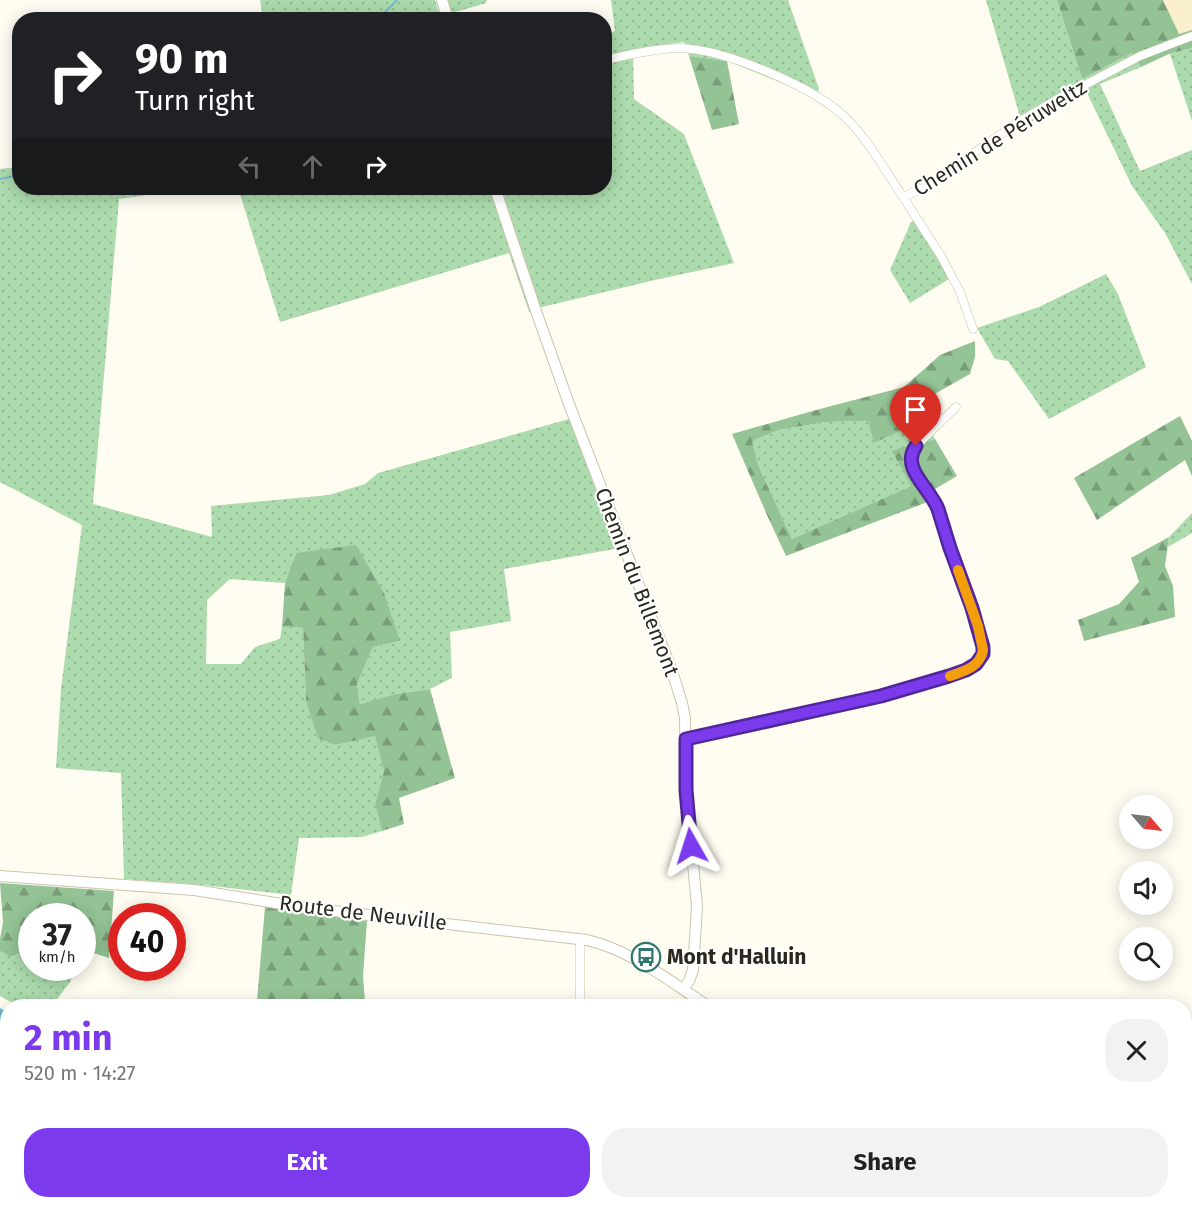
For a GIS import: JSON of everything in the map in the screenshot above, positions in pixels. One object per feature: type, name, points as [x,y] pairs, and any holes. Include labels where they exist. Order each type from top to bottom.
[{"type":"street","name":"Chemin de Péruweltz","points":[[612,58],[654,50],[691,49],[738,61],[796,85],[821,98],[844,116],[873,150],[903,196],[923,188],[1020,121],[1056,100],[1140,56],[1192,36]]},
{"type":"street","name":"Chemin du Billemont","points":[[497,195],[569,404],[674,677],[684,712],[686,790],[697,914],[693,970],[689,981],[682,989]]},
{"type":"street","points":[[903,196],[941,255],[960,292],[974,329]]},
{"type":"street","points":[[686,739],[881,696],[959,673],[973,667],[979,661],[983,650],[972,608],[936,503],[914,471],[911,462],[916,446],[956,407]]},
{"type":"street","name":"Route de Neuville","points":[[0,876],[194,890],[302,907],[580,939],[603,944],[631,956],[697,999]]},
{"type":"street","points":[[580,939],[580,999]]},
{"type":"shaded area","points":[[1163,0],[1192,0],[1192,30],[1179,35]]},
{"type":"green space","points":[[260,0],[435,0],[439,12],[262,12]]},
{"type":"green space","points":[[447,0],[487,0],[486,3],[452,12]]},
{"type":"green space","points":[[611,0],[788,0],[819,89],[815,100],[802,91],[727,61],[689,56],[684,42],[633,50],[634,99],[684,134],[734,263],[542,307],[529,312],[509,253],[280,322],[240,195],[612,195],[612,32],[615,31]]},
{"type":"green space","points":[[986,0],[1057,0],[1082,79],[1132,53],[1141,67],[1100,84],[1140,171],[1192,150],[1192,284],[1165,233],[1132,186],[1086,91],[1023,127]]},
{"type":"green space","points":[[1057,0],[1163,0],[1179,34],[1192,30],[1192,48],[1169,54],[1141,67],[1132,53],[1082,79]]},
{"type":"green space","points":[[1192,48],[1192,121],[1170,54]]},
{"type":"green space","points":[[689,56],[727,61],[739,124],[712,130]]},
{"type":"green space","points":[[12,168],[12,195],[147,195],[119,199],[93,504],[212,537],[211,506],[329,495],[365,484],[378,473],[569,419],[620,548],[504,569],[511,621],[450,632],[452,678],[430,689],[391,695],[360,704],[357,684],[373,647],[400,641],[296,553],[285,583],[230,579],[207,600],[206,664],[241,664],[255,647],[280,639],[282,627],[303,626],[306,701],[335,745],[375,735],[384,771],[375,804],[382,831],[362,837],[299,838],[291,895],[124,879],[121,773],[56,768],[61,689],[82,525],[0,482],[0,169]]},
{"type":"green space","points":[[920,216],[954,276],[910,303],[890,270],[911,222]]},
{"type":"green space","points":[[1106,274],[1118,294],[1146,367],[1049,419],[1008,361],[995,359],[977,328],[1039,307]]},
{"type":"green space","points":[[975,341],[975,357],[970,374],[915,405],[908,427],[874,443],[868,421],[826,422],[779,430],[752,441],[758,466],[792,539],[911,486],[892,451],[935,439],[957,476],[935,489],[938,498],[786,556],[732,434],[904,387],[940,355]]},
{"type":"green space","points":[[915,405],[935,439],[903,447],[911,486],[792,539],[757,466],[752,441],[779,430],[826,422],[868,421],[875,443]]},
{"type":"green space","points":[[1180,416],[1192,441],[1192,476],[1185,460],[1097,520],[1074,478]]},
{"type":"green space","points":[[1192,513],[1192,533],[1168,547],[1169,537]]},
{"type":"green space","points":[[1169,537],[1165,566],[1173,586],[1175,617],[1084,641],[1078,620],[1119,604],[1139,582],[1131,558]]},
{"type":"green space","points":[[356,545],[384,593],[400,641],[373,647],[357,684],[360,704],[391,695],[430,689],[455,778],[399,798],[404,824],[382,831],[375,804],[384,771],[375,736],[335,745],[318,738],[306,701],[303,627],[282,627],[285,583],[296,553]]},
{"type":"green space","points":[[0,883],[114,891],[113,903],[108,903],[108,958],[96,954],[96,903],[18,903],[18,954],[10,957],[0,951],[3,922]]},
{"type":"green space","points":[[265,907],[367,921],[363,976],[365,999],[257,999]]},
{"type":"green space","points":[[0,951],[10,957],[18,954],[18,981],[70,982],[57,999],[5,999],[0,996]]},
{"type":"waterway","points":[[385,12],[397,0]]},
{"type":"waterway","points":[[0,179],[12,177]]},
{"type":"slow traffic","points":[[950,676],[976,664],[983,654],[978,626],[958,570]]},
{"type":"place","name":"Mont d'Halluin","points":[[646,957]]},
{"type":"route","points":[[691,846],[686,790],[686,739],[897,692],[966,670],[981,658],[983,650],[978,626],[936,503],[912,467],[911,457],[916,446]]}]
